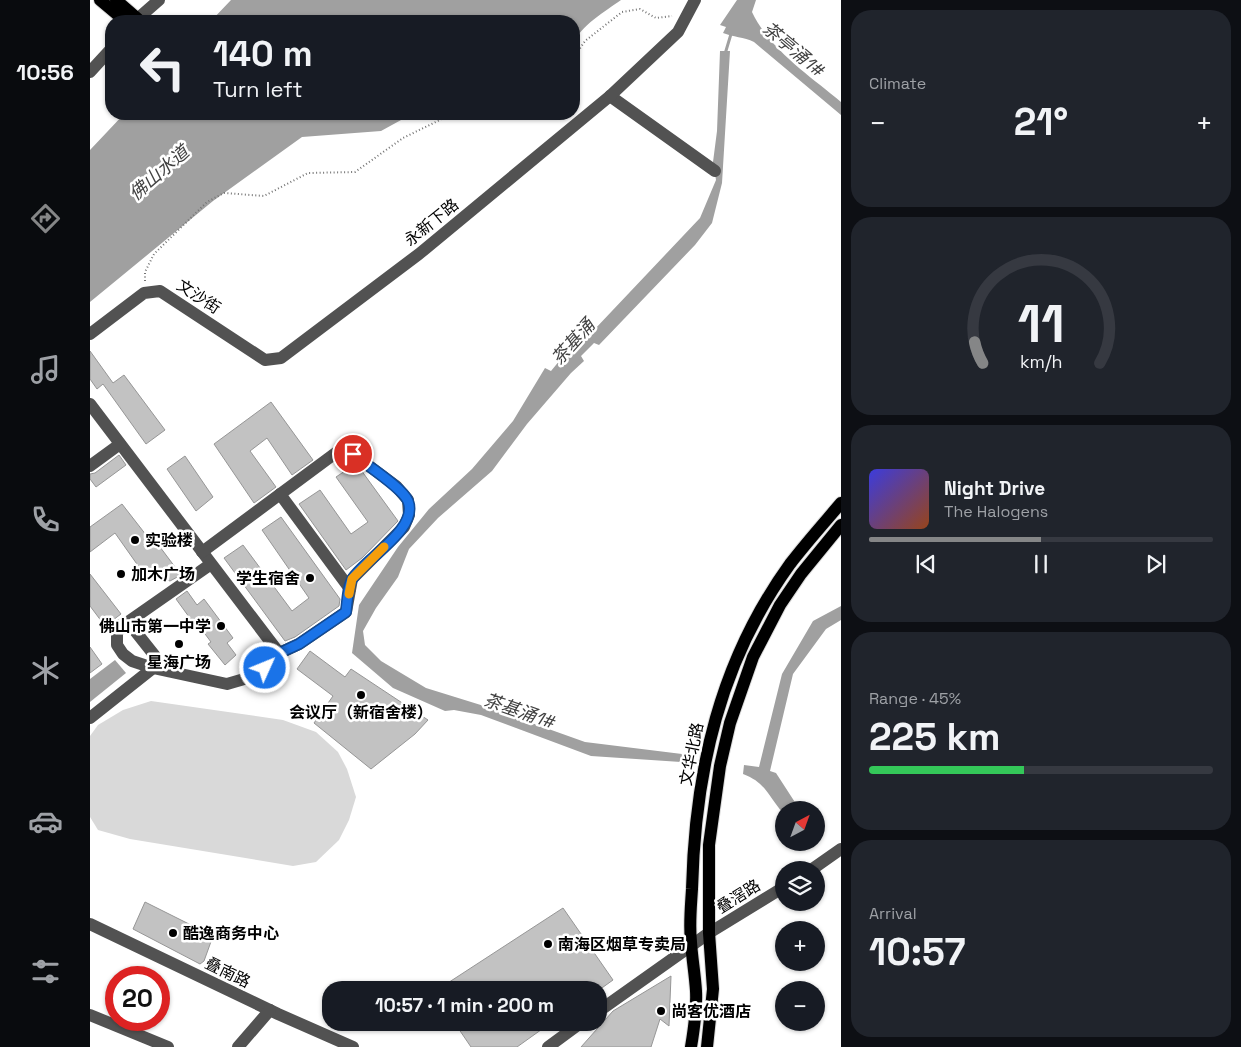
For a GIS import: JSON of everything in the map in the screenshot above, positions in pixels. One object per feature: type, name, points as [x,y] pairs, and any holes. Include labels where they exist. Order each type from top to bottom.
[{"type":"main road","points":[[100,0],[125,15]]},
{"type":"main road","points":[[116,0],[129,15]]},
{"type":"main road","name":"文华北路","points":[[691,1047],[696,992],[691,945],[693,848],[704,762],[718,710],[738,653],[768,598],[791,564],[841,503]]},
{"type":"main road","name":"文华北路","points":[[706,1047],[713,989],[709,933],[709,845],[720,766],[730,723],[753,657],[780,605],[801,574],[841,525]]},
{"type":"street","points":[[140,15],[159,0]]},
{"type":"street","name":"永新下路","points":[[265,360],[281,358],[388,277],[610,96],[678,32],[695,0]]},
{"type":"street","points":[[90,72],[105,56]]},
{"type":"street","points":[[610,96],[715,171]]},
{"type":"street","name":"文沙街","points":[[144,292],[160,291],[265,360]]},
{"type":"street","points":[[90,334],[144,292]]},
{"type":"street","points":[[90,404],[276,649],[265,668],[251,677],[227,684],[153,668],[132,661],[123,654],[118,645],[120,625],[128,622],[210,564]]},
{"type":"street","points":[[90,466],[120,444]]},
{"type":"street","points":[[202,552],[341,449],[353,454],[396,486],[408,500],[409,515],[404,527],[352,579],[346,612],[299,644],[271,657]]},
{"type":"street","points":[[280,494],[350,590]]},
{"type":"street","points":[[90,718],[153,668],[155,656],[128,622]]},
{"type":"street","points":[[824,861],[841,849]]},
{"type":"street","name":"叠滘路","points":[[607,1005],[691,945],[775,892]]},
{"type":"street","name":"叠南路","points":[[90,924],[270,1010],[353,1047]]},
{"type":"street","points":[[238,1047],[270,1010]]},
{"type":"street","points":[[90,1015],[168,1047]]},
{"type":"street","points":[[548,1047],[570,1031]]},
{"type":"path","points":[[580,48],[585,41],[622,12],[640,9],[656,18],[687,15]]},
{"type":"path","points":[[144,292],[146,272],[154,254],[207,202],[224,193],[264,196],[308,173],[355,172],[403,138],[440,120]]},
{"type":"shaded area","points":[[151,701],[283,720],[316,732],[338,752],[347,769],[356,797],[349,820],[339,840],[316,862],[293,866],[130,839],[98,830],[90,817],[90,736],[98,725],[123,710]]},
{"type":"water","points":[[231,0],[621,0],[587,25],[580,32],[580,15],[217,15]]},
{"type":"water","points":[[737,0],[756,0],[752,12],[760,26],[792,62],[841,102],[841,115],[754,42],[723,33],[726,27],[720,25]]},
{"type":"water","points":[[720,51],[730,51],[722,183],[712,223],[695,245],[599,345],[594,343],[581,356],[584,361],[571,373],[527,424],[492,471],[438,518],[409,549],[398,577],[376,608],[363,631],[365,645],[381,661],[426,688],[484,706],[585,742],[682,754],[683,758],[681,762],[591,756],[481,715],[454,710],[445,711],[393,688],[352,653],[359,605],[398,547],[429,509],[472,469],[513,421],[545,368],[551,371],[565,354],[560,350],[577,339],[587,336],[594,330],[700,218],[716,180],[713,162],[717,131]]},
{"type":"water","name":"佛山水道","points":[[118,120],[401,120],[381,131],[302,137],[213,201],[90,302],[90,150]]},
{"type":"water","points":[[841,606],[841,620],[826,629],[793,674],[770,771],[776,773],[794,801],[775,801],[775,803],[762,786],[743,774],[744,765],[759,767],[782,674],[813,621]]},
{"type":"water","points":[[115,660],[126,673],[90,702],[90,679]]},
{"type":"building","points":[[90,351],[113,383],[124,375],[165,430],[146,444],[103,384],[97,389],[90,379]]},
{"type":"building","points":[[271,402],[313,460],[292,475],[267,438],[250,451],[276,487],[254,503],[214,444]]},
{"type":"building","points":[[119,455],[126,465],[96,487],[90,479],[90,474],[95,473]]},
{"type":"building","points":[[185,456],[213,497],[196,511],[167,469]]},
{"type":"building","name":"学生宿舍","points":[[354,465],[361,470],[398,521],[362,558],[346,570],[299,504],[320,490],[351,534],[368,522],[336,477]]},
{"type":"building","name":"实验楼","points":[[122,504],[157,549],[160,547],[181,575],[170,581],[161,578],[152,568],[145,569],[139,567],[115,533],[90,552],[90,527]]},
{"type":"building","name":"学生宿舍","points":[[281,517],[340,599],[339,606],[295,637],[285,641],[224,558],[243,545],[292,611],[309,598],[262,530]]},
{"type":"building","points":[[90,574],[121,614],[105,626],[90,606]]},
{"type":"building","points":[[187,591],[197,605],[204,599],[233,638],[227,643],[236,655],[225,665],[208,644],[211,642],[194,619],[192,621],[176,599]]},
{"type":"building","points":[[90,647],[102,664],[90,673]]},
{"type":"building","name":"会议厅（新宿舍楼）","points":[[310,651],[345,677],[351,669],[428,720],[415,734],[371,769],[314,723],[333,696],[297,669]]},
{"type":"building","name":"酷逸商务中心","points":[[145,902],[213,936],[204,961],[200,964],[133,929]]},
{"type":"building","name":"南海区烟草专卖局","points":[[563,908],[613,980],[607,984],[607,981],[451,981]]},
{"type":"building","points":[[671,976],[669,1026],[660,1019],[651,1047],[581,1047],[595,1031],[607,1031],[607,1018],[613,1011]]},
{"type":"building","points":[[460,1031],[539,1031],[517,1047],[471,1047]]},
{"type":"waterway","name":"茶基涌","points":[[725,54],[731,34]]},
{"type":"slow traffic","points":[[349,594],[352,579],[384,547]]},
{"type":"place","name":"实验楼","points":[[135,540]]},
{"type":"place","name":"加木广场","points":[[121,574]]},
{"type":"place","name":"学生宿舍","points":[[310,578]]},
{"type":"place","name":"佛山市第一中学","points":[[221,626]]},
{"type":"place","name":"星海广场","points":[[179,644]]},
{"type":"place","name":"会议厅（新宿舍楼）","points":[[361,695]]},
{"type":"place","name":"酷逸商务中心","points":[[173,933]]},
{"type":"place","name":"南海区烟草专卖局","points":[[548,944]]},
{"type":"place","name":"尚客优酒店","points":[[661,1011]]},
{"type":"route","points":[[265,668],[271,657],[299,644],[346,612],[352,579],[404,527],[409,515],[408,500],[396,486],[353,454]]},
{"type":"water label","name":"茶亭涌1#","points":[[793,49]]},
{"type":"water label","name":"茶基涌1#","points":[[519,711]]}]
